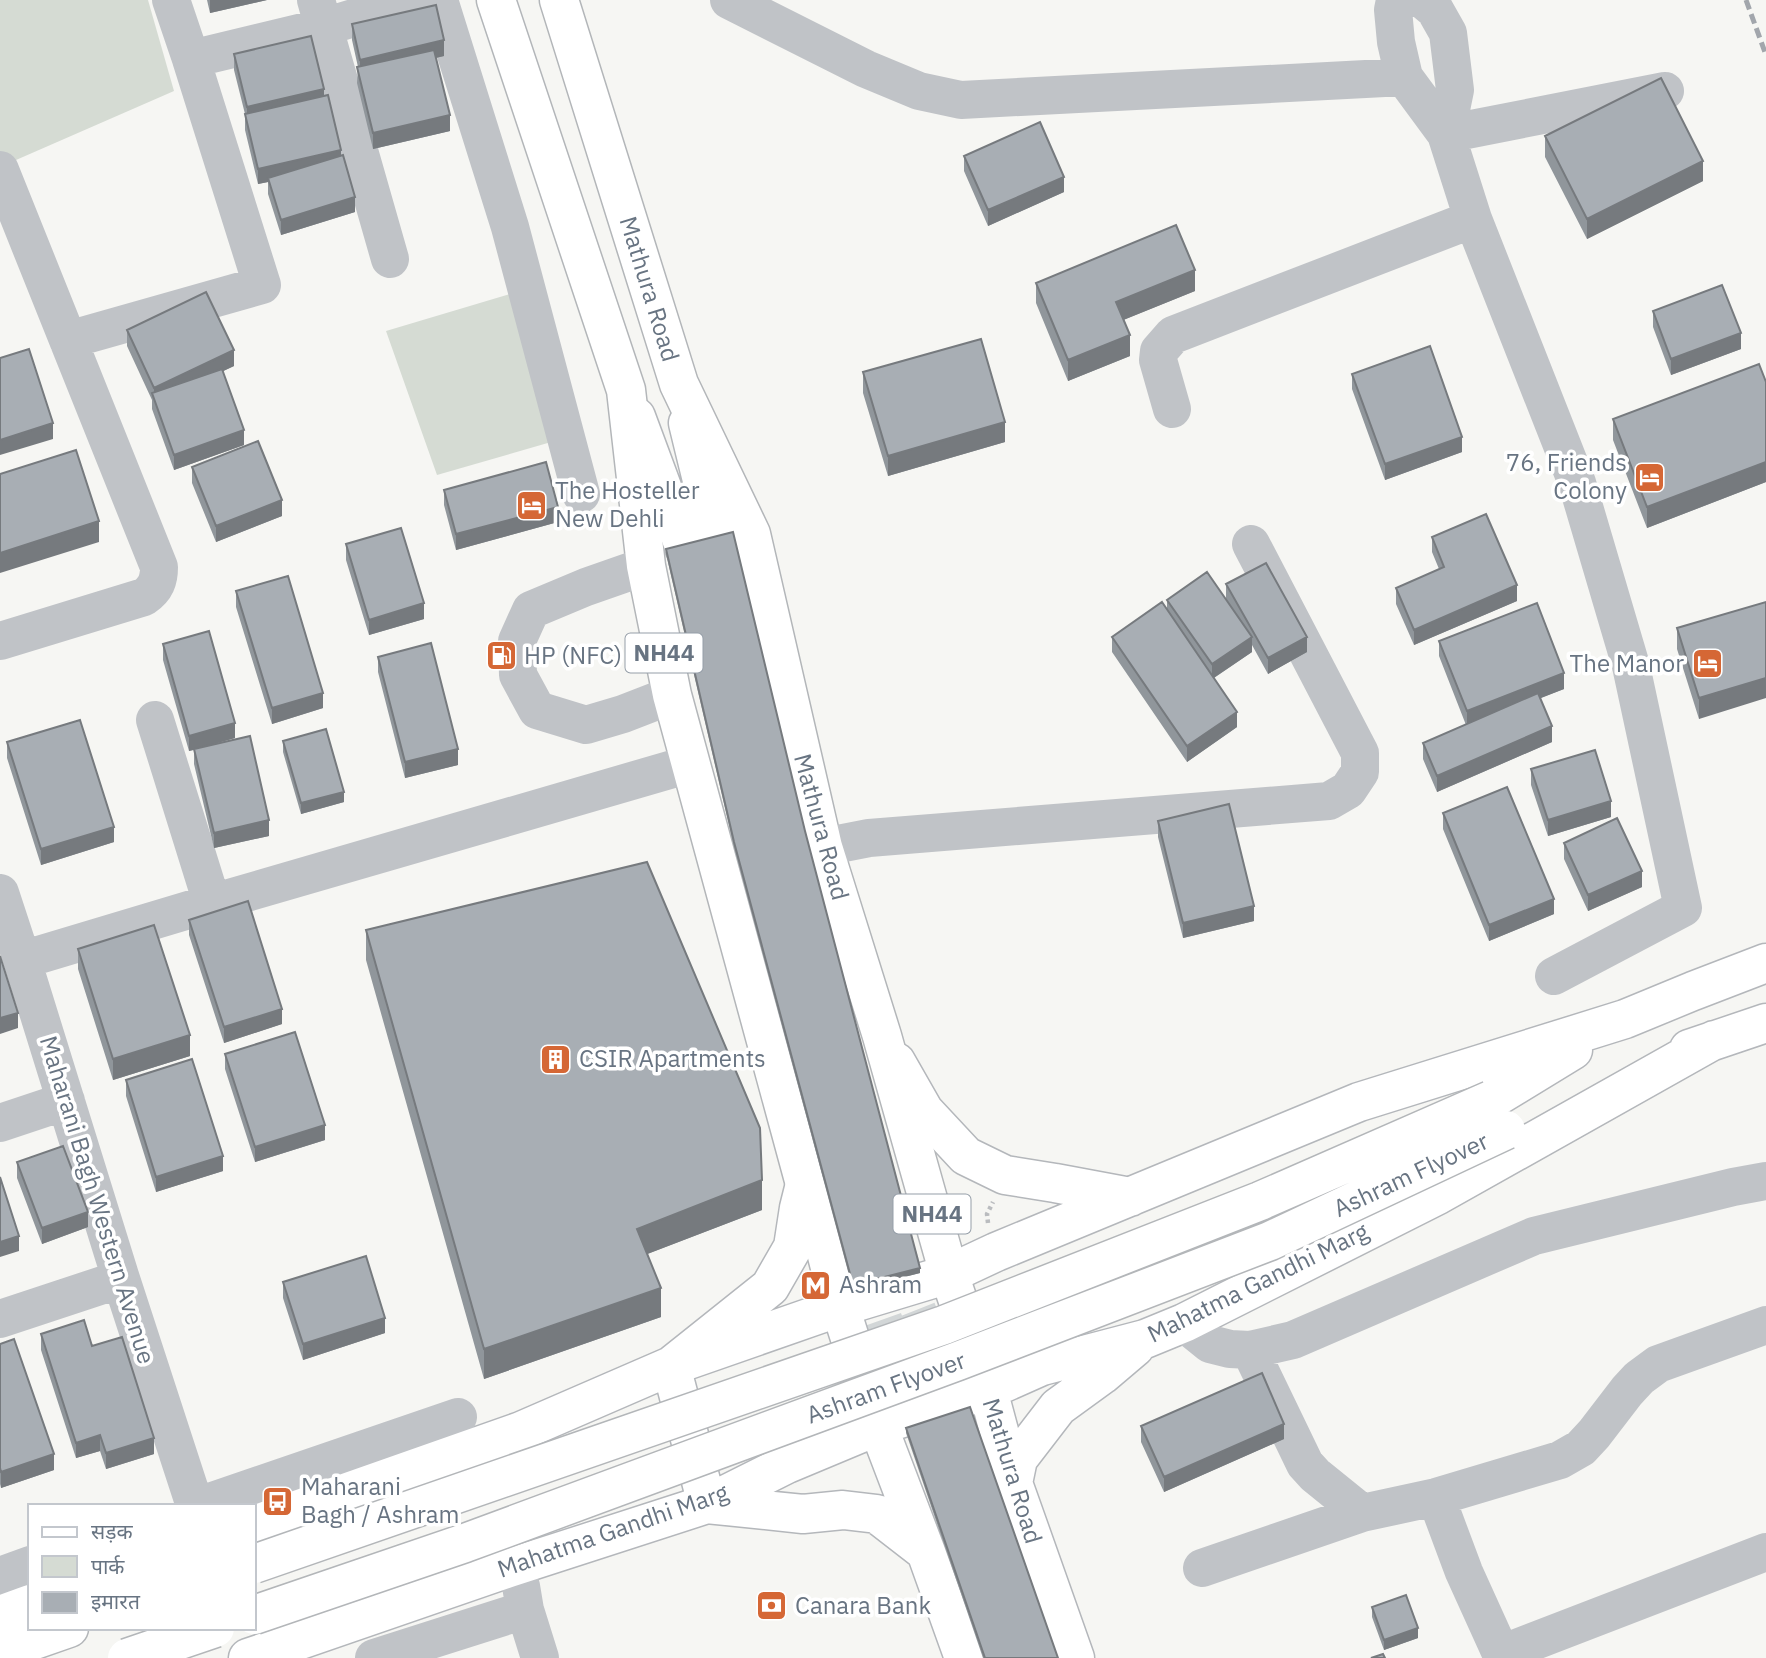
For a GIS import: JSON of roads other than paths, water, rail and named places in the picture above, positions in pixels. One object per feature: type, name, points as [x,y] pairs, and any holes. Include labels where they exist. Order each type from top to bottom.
[{"type":"main road","name":"NH44","points":[[496,0],[626,390],[646,566],[672,695],[805,1184],[878,1426]]},
{"type":"main road","name":"Mathura Road","points":[[559,0],[679,384],[751,534],[823,847],[882,1036],[949,1274],[988,1390],[1013,1483],[1075,1658]]},
{"type":"main road","points":[[626,390],[701,545],[679,384]]},
{"type":"main road","points":[[256,1524],[521,1431],[671,1366],[840,1307],[949,1274],[996,1252],[1359,1102],[1625,1019],[1766,962]]},
{"type":"main road","points":[[1498,1115],[1625,1019]]},
{"type":"main road","points":[[1498,1115],[1766,1023]]},
{"type":"main road","points":[[882,1036],[924,1111],[966,1156],[1005,1175],[1130,1197]]},
{"type":"main road","name":"Mahatma Gandhi Marg","points":[[248,1658],[306,1649],[518,1565],[707,1504],[787,1464],[878,1426],[988,1390],[1042,1366],[1144,1339],[1184,1323],[1438,1195],[1714,1040]]},
{"type":"main road","name":"Ashram Flyover","points":[[256,1563],[944,1325],[1259,1201],[1498,1115]]},
{"type":"main road","name":"Ashram Flyover","points":[[256,1614],[478,1539],[958,1361],[1270,1241],[1498,1115]]},
{"type":"main road","points":[[671,1366],[770,1287],[793,1247],[805,1184]]},
{"type":"main road","points":[[1013,1483],[1018,1459],[1058,1407],[1102,1375],[1144,1339],[1130,1197]]},
{"type":"main road","points":[[671,1366],[707,1504],[803,1514],[843,1510],[877,1514],[926,1552]]},
{"type":"main road","points":[[878,1426],[964,1658]]},
{"type":"main road","points":[[521,1431],[563,1552]]},
{"type":"main road","points":[[0,1615],[28,1605]]},
{"type":"main road","points":[[0,1652],[63,1630]]},
{"type":"main road","points":[[127,1658],[209,1630]]},
{"type":"street","points":[[68,340],[262,285],[171,0]]},
{"type":"street","points":[[191,59],[320,13],[412,0]]},
{"type":"street","points":[[439,0],[510,227],[581,494]]},
{"type":"street","points":[[729,0],[866,69],[919,91],[961,100],[1404,77]]},
{"type":"street","points":[[1395,0],[1393,10],[1396,42],[1404,77],[1446,134],[1473,219],[1577,483],[1631,666],[1683,908],[1554,976]]},
{"type":"street","points":[[1423,0],[1435,10],[1448,33],[1455,90],[1446,134]]},
{"type":"street","points":[[320,13],[390,259]]},
{"type":"street","points":[[1446,134],[1665,91]]},
{"type":"street","points":[[0,170],[159,567],[155,588],[144,597],[0,641]]},
{"type":"street","points":[[1172,409],[1158,360],[1159,351],[1173,335],[1473,219]]},
{"type":"street","points":[[823,847],[869,838],[1329,801],[1348,790],[1360,772],[1360,753],[1251,544]]},
{"type":"street","points":[[646,566],[531,610],[517,641],[518,675],[537,710],[586,725],[672,695]]},
{"type":"street","points":[[155,720],[212,902]]},
{"type":"street","points":[[22,960],[212,902],[691,764]]},
{"type":"street","name":"Maharani Bagh Western Avenue","points":[[2,903],[121,1279],[196,1504]]},
{"type":"street","points":[[0,1123],[66,1101]]},
{"type":"street","points":[[1184,1323],[1210,1344],[1230,1349],[1250,1350],[1293,1340],[1534,1236],[1766,1181]]},
{"type":"street","points":[[0,1319],[121,1279]]},
{"type":"street","points":[[1202,1568],[1362,1513],[1436,1497],[1560,1460],[1581,1448],[1633,1384],[1658,1364],[1766,1325]]},
{"type":"street","points":[[1250,1350],[1305,1464],[1362,1513]]},
{"type":"street","points":[[203,1504],[458,1417]]},
{"type":"street","points":[[1436,1497],[1464,1572],[1502,1656],[1766,1552]]},
{"type":"street","points":[[518,1565],[525,1610],[540,1658]]},
{"type":"street","points":[[0,1576],[28,1566]]},
{"type":"street","points":[[374,1658],[525,1610]]},
{"type":"tunnel","points":[[898,1256],[938,1364]]},
{"type":"tunnel","points":[[866,1265],[916,1413]]},
{"type":"railway","points":[[1746,0],[1766,55]]},
{"type":"place","name":"76, Friends Colony","points":[[1650,477]]},
{"type":"place","name":"The Hosteller New Dehli","points":[[532,505]]},
{"type":"place","name":"HP (NFC)","points":[[501,656]]},
{"type":"place","name":"The Manor","points":[[1707,664]]},
{"type":"place","name":"CSIR Apartments","points":[[556,1059]]},
{"type":"place","name":"Ashram","points":[[816,1285]]},
{"type":"place","name":"Maharani Bagh / Ashram","points":[[278,1501]]},
{"type":"place","name":"Canara Bank","points":[[772,1606]]}]
